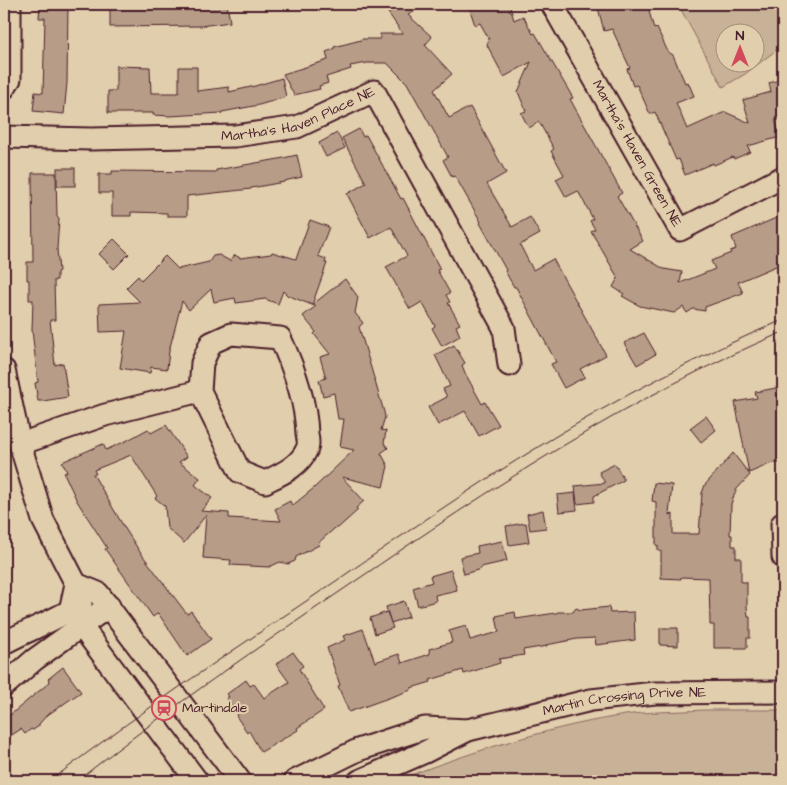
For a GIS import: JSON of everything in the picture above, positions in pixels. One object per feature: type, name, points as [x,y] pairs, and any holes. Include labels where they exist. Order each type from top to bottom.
[{"type":"street","points":[[4,88],[10,79],[10,4]]},
{"type":"street","name":"Martha's Haven Green NE","points":[[552,4],[680,230],[783,177]]},
{"type":"street","name":"Martha's Haven Place NE","points":[[4,136],[91,140],[234,136],[297,127],[374,91],[504,328],[508,364]]},
{"type":"street","points":[[231,334],[280,338],[293,365],[307,417],[308,448],[298,463],[265,482],[240,472],[200,391],[202,363],[211,343],[231,334]]},
{"type":"street","points":[[4,370],[20,444],[43,520],[76,584],[76,619],[197,781]]},
{"type":"street","points":[[20,444],[105,414],[200,391]]},
{"type":"street","points":[[782,524],[783,557]]},
{"type":"street","points":[[76,584],[104,600],[240,781]]},
{"type":"street","points":[[4,686],[76,619],[104,600]]},
{"type":"street","points":[[4,643],[49,623],[76,619]]},
{"type":"street","name":"Martin Crossing Drive NE","points":[[359,781],[425,752],[468,730],[591,700],[655,693],[783,692]]},
{"type":"street","name":"Martin Crossing Drive NE","points":[[295,781],[358,750],[426,728],[468,730]]},
{"type":"shaded area","points":[[678,4],[783,4],[783,45],[764,60],[764,22],[714,22],[714,70]]},
{"type":"shaded area","points":[[715,72],[748,72],[723,87]]},
{"type":"shaded area","points":[[704,710],[783,710],[783,781],[395,781],[478,752],[590,721],[630,714]]},
{"type":"building","points":[[40,4],[68,4],[67,83],[64,114],[33,111],[35,92],[43,93],[45,18],[39,18]]},
{"type":"building","points":[[110,4],[227,4],[230,22],[200,26],[110,27]]},
{"type":"building","points":[[382,4],[425,4],[408,15],[432,37],[425,45],[452,74],[434,90],[449,118],[470,107],[506,173],[487,184],[512,227],[530,217],[540,234],[520,245],[533,270],[553,259],[606,355],[580,369],[585,377],[564,388],[551,364],[556,362],[516,287],[514,287],[505,271],[481,222],[455,176],[452,177],[443,160],[448,157],[407,83],[387,63],[367,63],[350,66],[351,69],[326,77],[328,83],[319,86],[320,89],[294,95],[283,74],[328,60],[326,52],[334,49],[334,47],[361,39],[380,39],[380,34],[403,34]]},
{"type":"building","points":[[468,4],[509,4],[514,20],[523,16],[533,34],[535,33],[573,98],[570,99],[622,193],[617,196],[643,241],[630,249],[664,269],[682,272],[680,283],[715,269],[711,261],[736,249],[732,237],[783,215],[783,263],[738,282],[743,293],[705,307],[705,311],[693,309],[687,313],[683,307],[674,313],[640,306],[622,296],[624,294],[613,287],[618,278],[591,231],[595,229],[590,221],[593,219],[578,191],[566,197],[556,179],[564,175],[551,151],[554,149],[539,122],[529,128],[521,113],[526,111],[518,92],[531,62],[504,77],[487,45],[489,39],[480,23],[475,25]]},
{"type":"building","points":[[597,4],[647,4],[654,29],[657,28],[668,52],[673,55],[685,83],[688,82],[694,96],[676,103],[687,129],[725,112],[750,123],[743,100],[771,92],[769,83],[783,79],[783,119],[775,120],[780,137],[748,146],[750,152],[714,165],[713,163],[685,175],[679,159],[676,160],[655,112],[650,114],[637,85],[633,86],[627,69],[630,68],[612,29],[604,31]]},
{"type":"building","points":[[116,66],[150,67],[151,93],[179,93],[179,67],[197,67],[197,91],[229,87],[229,92],[282,78],[286,97],[222,113],[170,116],[153,115],[153,113],[108,113],[108,91],[116,91]]},
{"type":"building","points":[[359,129],[363,137],[366,135],[401,199],[403,198],[440,269],[437,270],[450,293],[446,295],[450,302],[448,303],[460,324],[456,326],[460,336],[442,346],[432,328],[435,326],[422,302],[410,309],[386,267],[407,256],[391,227],[370,238],[347,194],[366,183],[342,138]]},
{"type":"building","points":[[337,133],[345,148],[326,157],[319,143]]},
{"type":"building","points":[[297,155],[302,177],[251,189],[187,196],[187,216],[167,216],[167,213],[131,212],[131,216],[112,216],[112,193],[99,193],[99,174],[112,174],[112,171],[216,172],[216,170]]},
{"type":"building","points":[[57,168],[75,168],[75,186],[57,186]]},
{"type":"building","points":[[32,173],[56,173],[57,217],[59,219],[57,249],[59,271],[57,272],[57,280],[54,280],[55,320],[50,320],[55,365],[63,363],[68,397],[43,401],[38,401],[35,383],[38,382],[32,330],[33,300],[29,300],[29,280],[27,280],[27,262],[33,262]]},
{"type":"building","points":[[310,220],[329,227],[318,256],[326,259],[325,263],[327,263],[312,305],[287,295],[283,291],[278,304],[265,299],[236,303],[235,298],[214,302],[211,289],[189,310],[182,301],[169,351],[167,369],[151,367],[150,373],[120,368],[126,331],[100,332],[99,304],[140,302],[126,288],[138,276],[141,280],[165,256],[178,269],[209,262],[213,256],[219,255],[230,261],[235,255],[240,258],[271,254],[272,252],[296,259]]},
{"type":"building","points":[[114,239],[129,254],[114,269],[99,254]]},
{"type":"building","points":[[345,279],[358,297],[355,313],[363,323],[359,327],[384,412],[385,417],[381,430],[386,431],[384,443],[388,448],[381,453],[388,466],[383,487],[342,477],[364,501],[356,508],[358,510],[318,543],[319,545],[296,557],[295,561],[288,564],[280,562],[269,567],[230,565],[231,560],[203,558],[206,515],[184,543],[167,528],[165,506],[155,498],[157,496],[131,455],[94,470],[96,474],[93,474],[140,552],[187,614],[191,611],[211,639],[187,656],[158,613],[153,617],[105,549],[107,548],[77,501],[64,473],[67,472],[62,462],[103,444],[106,450],[148,429],[151,433],[166,425],[187,457],[179,462],[200,478],[195,485],[212,498],[201,511],[229,513],[229,518],[281,521],[275,509],[290,501],[292,506],[354,450],[340,447],[344,419],[338,419],[334,393],[323,396],[319,380],[326,378],[320,357],[330,354],[303,316],[316,306],[312,305]]},
{"type":"building","points":[[644,333],[656,354],[637,365],[624,343]]},
{"type":"building","points":[[454,345],[465,363],[462,365],[465,373],[482,404],[485,402],[499,425],[479,436],[465,411],[438,425],[428,407],[447,397],[443,389],[450,386],[435,355]]},
{"type":"building","points":[[776,388],[783,424],[783,463],[772,463],[749,473],[735,402],[757,398],[755,392]]},
{"type":"building","points":[[706,416],[716,430],[701,442],[690,428]]},
{"type":"building","points":[[733,453],[750,475],[736,490],[731,504],[730,535],[732,535],[732,546],[736,546],[736,558],[741,558],[741,582],[747,582],[750,638],[747,638],[747,648],[714,648],[714,625],[710,625],[709,578],[661,578],[661,551],[658,551],[658,546],[656,545],[656,502],[652,501],[654,483],[672,485],[669,515],[673,514],[673,534],[699,534],[702,493],[705,485]]},
{"type":"building","points":[[615,464],[624,480],[594,496],[594,502],[577,504],[575,486],[605,483],[599,472]]},
{"type":"building","points":[[575,493],[577,510],[559,512],[557,495]]},
{"type":"building","points":[[543,510],[546,528],[530,530],[527,514]]},
{"type":"building","points":[[526,523],[529,542],[509,545],[506,526]]},
{"type":"building","points":[[502,541],[507,561],[481,567],[481,569],[464,574],[460,557],[478,553],[477,546]]},
{"type":"building","points":[[451,570],[457,590],[435,595],[436,601],[418,606],[413,588],[432,582],[430,576]]},
{"type":"building","points":[[404,601],[409,617],[391,623],[386,607]]},
{"type":"building","points":[[609,607],[610,613],[634,612],[635,640],[596,645],[595,638],[577,639],[523,650],[524,655],[499,659],[500,663],[464,674],[463,670],[430,680],[431,682],[411,688],[411,690],[349,712],[338,686],[340,685],[327,648],[345,640],[343,636],[363,629],[375,662],[399,654],[402,663],[430,654],[429,649],[452,642],[449,631],[466,626],[470,640],[499,632],[496,616],[515,612],[516,619],[558,612],[573,612],[576,608],[581,610]]},
{"type":"building","points":[[387,612],[393,628],[375,634],[370,618]]},
{"type":"building","points":[[660,628],[678,628],[678,646],[660,645]]},
{"type":"building","points":[[293,652],[303,666],[299,669],[324,710],[297,728],[298,730],[261,752],[249,731],[247,732],[236,716],[238,715],[226,698],[229,697],[227,694],[246,680],[250,686],[254,684],[264,698],[289,682],[276,664]]},
{"type":"building","points":[[63,667],[81,692],[46,716],[39,726],[33,730],[31,729],[25,734],[21,729],[4,740],[4,720],[50,682],[48,679]]},
{"type":"tram line","points":[[50,781],[192,679],[438,511],[517,460],[601,410],[661,378],[783,320]]},
{"type":"tram line","points":[[77,781],[249,654],[457,512],[616,415],[671,385],[783,332]]},
{"type":"place","name":"Martindale","points":[[164,708]]}]
